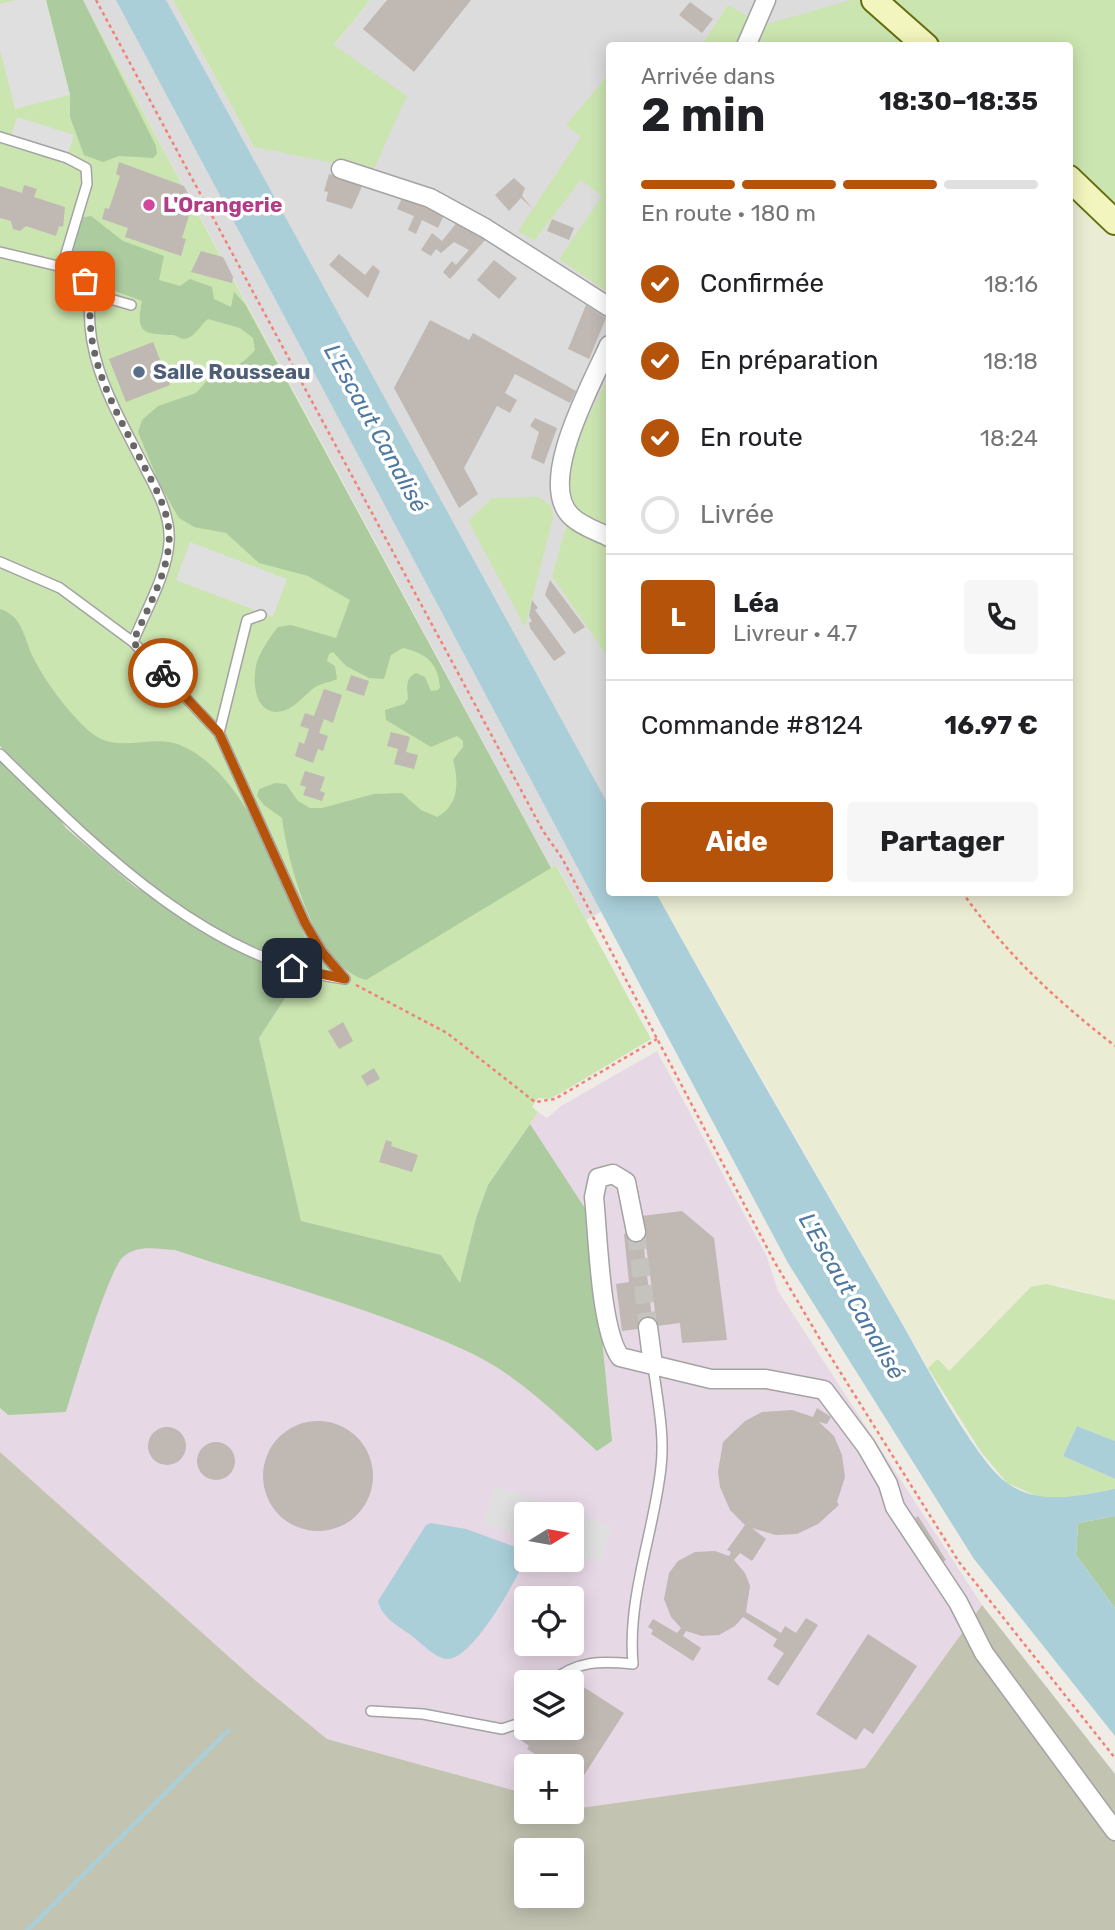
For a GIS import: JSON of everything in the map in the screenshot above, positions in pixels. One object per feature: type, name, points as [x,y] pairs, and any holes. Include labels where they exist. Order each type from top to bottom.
[{"type":"street","points":[[748,42],[766,0]]},
{"type":"street","points":[[874,0],[921,42]]},
{"type":"street","points":[[341,169],[430,198],[485,228],[606,305]]},
{"type":"street","points":[[1073,182],[1115,222]]},
{"type":"street","points":[[606,352],[563,454],[560,479],[560,492],[569,515],[606,535]]},
{"type":"street","points":[[636,1232],[626,1182],[613,1174],[598,1178],[594,1197],[613,1346],[621,1357],[711,1380],[766,1379],[824,1390],[866,1446],[888,1484],[895,1507],[958,1602],[984,1653],[1115,1831]]},
{"type":"street","points":[[648,1327],[653,1365]]},
{"type":"lane","points":[[0,137],[67,158],[86,167],[88,184],[62,267]]},
{"type":"lane","points":[[0,252],[62,267],[100,296],[131,305]]},
{"type":"lane","points":[[92,288],[88,314],[95,362],[159,495],[170,532],[168,554],[133,642]]},
{"type":"lane","points":[[0,562],[60,589],[133,642],[219,733],[305,923],[322,952],[345,979]]},
{"type":"lane","points":[[219,733],[247,620],[261,615]]},
{"type":"lane","points":[[0,754],[80,832],[173,906],[258,954],[304,972],[345,979]]},
{"type":"lane","points":[[569,1670],[576,1665],[600,1661],[633,1664],[631,1638],[635,1600],[662,1466],[653,1365]]},
{"type":"lane","points":[[371,1712],[423,1714],[502,1729],[514,1725]]},
{"type":"path","points":[[96,0],[315,412],[543,831],[562,858],[774,1261],[946,1541],[1115,1758]]},
{"type":"path","points":[[965,896],[986,926],[1053,998],[1115,1046]]},
{"type":"path","points":[[345,979],[447,1033],[535,1101],[555,1099],[657,1039]]},
{"type":"shaded area","points":[[16,0],[46,0],[70,95],[15,109],[0,50],[0,4]]},
{"type":"shaded area","points":[[83,0],[173,0],[254,147],[370,0],[887,0],[937,42],[606,42],[606,896],[630,896],[586,920],[557,866],[551,868]]},
{"type":"shaded area","points":[[17,117],[74,135],[67,158],[10,141]]},
{"type":"shaded area","points":[[1073,195],[1115,238],[1115,1300],[1064,1286],[1031,1287],[948,1371],[938,1359],[928,1367],[658,896],[1073,896]]},
{"type":"shaded area","points":[[190,542],[287,579],[273,617],[176,580]]},
{"type":"shaded area","points":[[171,911],[223,943],[299,977],[259,1038],[461,1282],[476,1218],[488,1185],[538,1112],[547,1118],[561,1106],[657,1051],[767,1257],[778,1291],[982,1605],[866,1768],[584,1807],[584,1754],[514,1754],[514,1790],[327,1739],[255,1680],[0,1452],[0,1408],[7,1415]]},
{"type":"shaded area","points":[[0,1452],[255,1680],[327,1739],[514,1790],[514,1824],[584,1824],[584,1807],[865,1768],[982,1605],[1115,1774],[1115,1930],[0,1930]]},
{"type":"shaded area","points":[[495,1486],[541,1502],[514,1502],[514,1534],[482,1523]]},
{"type":"shaded area","points":[[584,1517],[612,1527],[600,1563],[584,1557]]},
{"type":"green space","points":[[0,0],[83,0],[528,828],[551,868],[556,865],[651,1039],[559,1094],[549,1099],[538,1098],[532,1107],[538,1112],[488,1185],[476,1218],[460,1284],[441,1255],[301,1221],[259,1038],[299,977],[318,971],[234,938],[165,895],[0,746]]},
{"type":"green space","points":[[46,0],[83,0],[156,146],[157,154],[153,158],[119,156],[103,162],[84,155],[70,117],[70,95]]},
{"type":"green space","points":[[173,0],[370,0],[334,45],[407,96],[373,171],[254,147]]},
{"type":"green space","points":[[859,0],[909,42],[759,42],[767,24]]},
{"type":"green space","points":[[887,0],[1115,0],[1115,202],[1073,166],[1073,42],[937,42]]},
{"type":"green space","points":[[728,5],[750,17],[738,42],[704,42]]},
{"type":"green space","points":[[606,78],[606,291],[559,259],[602,196],[581,180],[534,241],[518,231],[581,137],[566,125]]},
{"type":"green space","points":[[91,216],[123,241],[164,256],[159,280],[180,286],[190,279],[212,287],[214,299],[231,307],[234,292],[245,304],[551,868],[366,980],[348,971],[333,956],[319,935],[298,886],[282,818],[264,805],[257,796],[259,789],[275,783],[286,784],[298,801],[310,808],[322,808],[374,794],[402,793],[421,810],[437,817],[450,806],[456,792],[453,760],[463,747],[463,741],[457,736],[431,747],[386,720],[385,710],[404,704],[408,699],[408,684],[412,675],[416,673],[425,677],[431,691],[440,687],[437,671],[429,660],[403,648],[391,655],[384,679],[369,678],[346,666],[333,652],[329,654],[327,661],[335,666],[337,679],[311,690],[284,711],[269,710],[258,699],[256,666],[264,646],[278,627],[291,625],[336,638],[350,600],[308,576],[259,563],[226,533],[194,527],[179,518],[160,485],[138,432],[142,420],[158,406],[196,393],[213,374],[225,372],[242,363],[255,350],[253,338],[240,328],[208,319],[186,339],[144,330],[140,320],[142,301],[115,291],[68,260],[81,221],[84,217]]},
{"type":"green space","points":[[606,383],[606,655],[552,576],[573,503],[567,471],[576,440]]},
{"type":"green space","points":[[539,497],[551,506],[553,518],[525,627],[468,521],[492,498]]},
{"type":"green space","points":[[0,609],[8,612],[19,623],[45,678],[66,707],[89,731],[111,742],[157,741],[180,745],[206,761],[228,784],[266,844],[319,971],[235,938],[170,899],[82,826],[0,746]]},
{"type":"green space","points":[[0,759],[49,804],[66,828],[134,886],[223,943],[299,977],[259,1038],[301,1221],[441,1255],[460,1283],[476,1218],[488,1185],[530,1124],[590,1216],[612,1441],[597,1451],[505,1373],[489,1362],[435,1337],[362,1310],[175,1250],[154,1248],[134,1250],[123,1257],[117,1267],[92,1330],[66,1412],[8,1415],[0,1408]]},
{"type":"green space","points":[[1046,1284],[1115,1300],[1115,1441],[1077,1426],[1063,1456],[1115,1479],[1115,1489],[1060,1499],[1039,1497],[1007,1483],[981,1452],[928,1368],[938,1359],[949,1371],[1031,1287]]},
{"type":"green space","points":[[1115,1516],[1115,1608],[1076,1555],[1078,1523]]},
{"type":"water","name":"L'Escaut Canalisé","points":[[116,0],[166,0],[606,801],[606,896],[658,896],[935,1382],[994,1471],[1020,1490],[1046,1497],[1074,1496],[1115,1489],[1115,1516],[1078,1523],[1076,1555],[1115,1608],[1115,1736],[974,1559],[788,1263]]},
{"type":"water","points":[[1077,1426],[1115,1441],[1115,1479],[1063,1456]]},
{"type":"water","points":[[431,1523],[466,1529],[514,1546],[514,1572],[519,1572],[481,1633],[469,1647],[457,1656],[447,1659],[433,1653],[391,1621],[378,1601],[426,1525]]},
{"type":"building","points":[[387,0],[471,0],[414,72],[363,29]]},
{"type":"building","points":[[690,2],[713,19],[702,33],[679,15]]},
{"type":"building","name":"L'Orangerie","points":[[119,162],[184,186],[193,203],[182,238],[186,239],[181,256],[125,237],[128,228],[102,219],[105,208],[109,209],[120,176],[116,174]]},
{"type":"building","points":[[329,174],[363,184],[352,209],[326,201],[328,192],[324,191]]},
{"type":"building","points":[[514,178],[525,188],[522,196],[532,208],[521,198],[509,211],[495,195]]},
{"type":"building","points":[[24,185],[37,189],[34,197],[65,207],[63,227],[59,226],[56,236],[26,226],[20,231],[13,229],[11,221],[0,218],[0,186],[22,193]]},
{"type":"building","points":[[402,198],[444,215],[438,228],[422,220],[416,234],[408,230],[414,216],[397,209]]},
{"type":"building","points":[[552,219],[574,228],[569,240],[547,231]]},
{"type":"building","points":[[458,221],[487,238],[450,279],[443,272],[452,261],[456,265],[469,250],[454,242],[441,253],[436,249],[431,256],[421,250],[432,233],[442,241]]},
{"type":"building","points":[[201,251],[223,257],[233,277],[232,283],[191,272]]},
{"type":"building","points":[[339,254],[365,275],[373,265],[380,271],[368,298],[329,265]]},
{"type":"building","points":[[494,260],[517,278],[499,299],[477,280]]},
{"type":"building","points":[[586,305],[606,318],[589,359],[568,349]]},
{"type":"building","points":[[430,320],[469,340],[473,333],[576,391],[570,403],[515,374],[505,393],[517,400],[510,413],[497,406],[464,468],[478,494],[459,508],[394,388]]},
{"type":"building","name":"Salle Rousseau","points":[[153,342],[170,385],[126,402],[109,359]]},
{"type":"building","points":[[535,418],[557,428],[544,464],[531,458],[539,432],[530,426]]},
{"type":"building","points":[[550,580],[585,627],[574,634],[545,595]]},
{"type":"building","points":[[532,600],[538,608],[535,610],[566,653],[554,661],[530,628]]},
{"type":"building","points":[[351,675],[369,681],[364,696],[346,690]]},
{"type":"building","points":[[324,689],[342,695],[333,723],[324,719],[319,733],[328,736],[323,751],[318,749],[313,763],[295,756],[299,742],[304,744],[309,729],[300,726],[305,713],[314,716]]},
{"type":"building","points":[[391,732],[410,737],[406,752],[418,755],[414,769],[394,764],[398,749],[387,746]]},
{"type":"building","points":[[305,771],[325,777],[320,791],[325,793],[322,801],[303,795],[306,787],[300,785]]},
{"type":"building","points":[[343,1022],[353,1041],[339,1049],[328,1031]]},
{"type":"building","points":[[374,1068],[380,1079],[367,1086],[361,1076]]},
{"type":"building","points":[[386,1140],[392,1142],[391,1146],[418,1155],[412,1172],[379,1162]]},
{"type":"building","points":[[682,1211],[714,1238],[727,1340],[682,1343],[680,1323],[657,1326],[642,1216]]},
{"type":"building","points":[[642,1231],[653,1327],[622,1331],[616,1284],[629,1282],[624,1234]]},
{"type":"building","points":[[817,1408],[831,1417],[827,1424],[819,1422],[834,1436],[842,1455],[845,1477],[837,1502],[839,1505],[818,1524],[797,1534],[776,1535],[752,1528],[766,1539],[752,1561],[740,1553],[734,1560],[745,1573],[750,1586],[746,1612],[781,1633],[785,1626],[796,1633],[806,1618],[818,1625],[778,1686],[767,1679],[784,1653],[773,1646],[777,1639],[743,1617],[735,1626],[719,1635],[702,1636],[686,1631],[683,1636],[701,1648],[693,1661],[651,1634],[653,1630],[648,1627],[653,1619],[677,1633],[681,1628],[671,1617],[664,1599],[669,1573],[678,1561],[695,1552],[715,1551],[729,1556],[731,1552],[727,1550],[745,1525],[730,1510],[720,1487],[718,1472],[723,1442],[745,1421],[762,1412],[792,1410],[813,1417]]},
{"type":"building","points":[[318,1421],[339,1425],[357,1437],[369,1455],[373,1476],[369,1497],[357,1515],[339,1527],[318,1531],[297,1527],[279,1515],[267,1497],[263,1476],[267,1455],[279,1437],[297,1425]]},
{"type":"building","points":[[167,1427],[181,1432],[186,1446],[181,1460],[167,1465],[153,1460],[148,1446],[153,1432]]},
{"type":"building","points":[[216,1442],[230,1447],[235,1461],[230,1475],[216,1480],[202,1475],[197,1461],[202,1447]]},
{"type":"building","points":[[918,1516],[946,1560],[942,1562],[915,1518]]},
{"type":"building","points":[[868,1634],[917,1666],[873,1734],[864,1728],[856,1740],[816,1714]]},
{"type":"building","points":[[584,1687],[624,1713],[584,1775],[584,1754],[535,1754],[527,1749],[529,1746],[521,1740],[584,1740]]},
{"type":"waterway","points":[[28,1930],[228,1731]]},
{"type":"tunnel","points":[[636,1232],[648,1327]]},
{"type":"way so far","points":[[85,281],[92,288],[88,314],[95,362],[159,495],[170,532],[168,554],[133,642],[163,673]]},
{"type":"place","name":"L'Orangerie","points":[[149,205]]},
{"type":"place","name":"Salle Rousseau","points":[[139,372]]},
{"type":"route","points":[[163,673],[219,733],[305,923],[322,952],[345,979],[292,968]]}]
